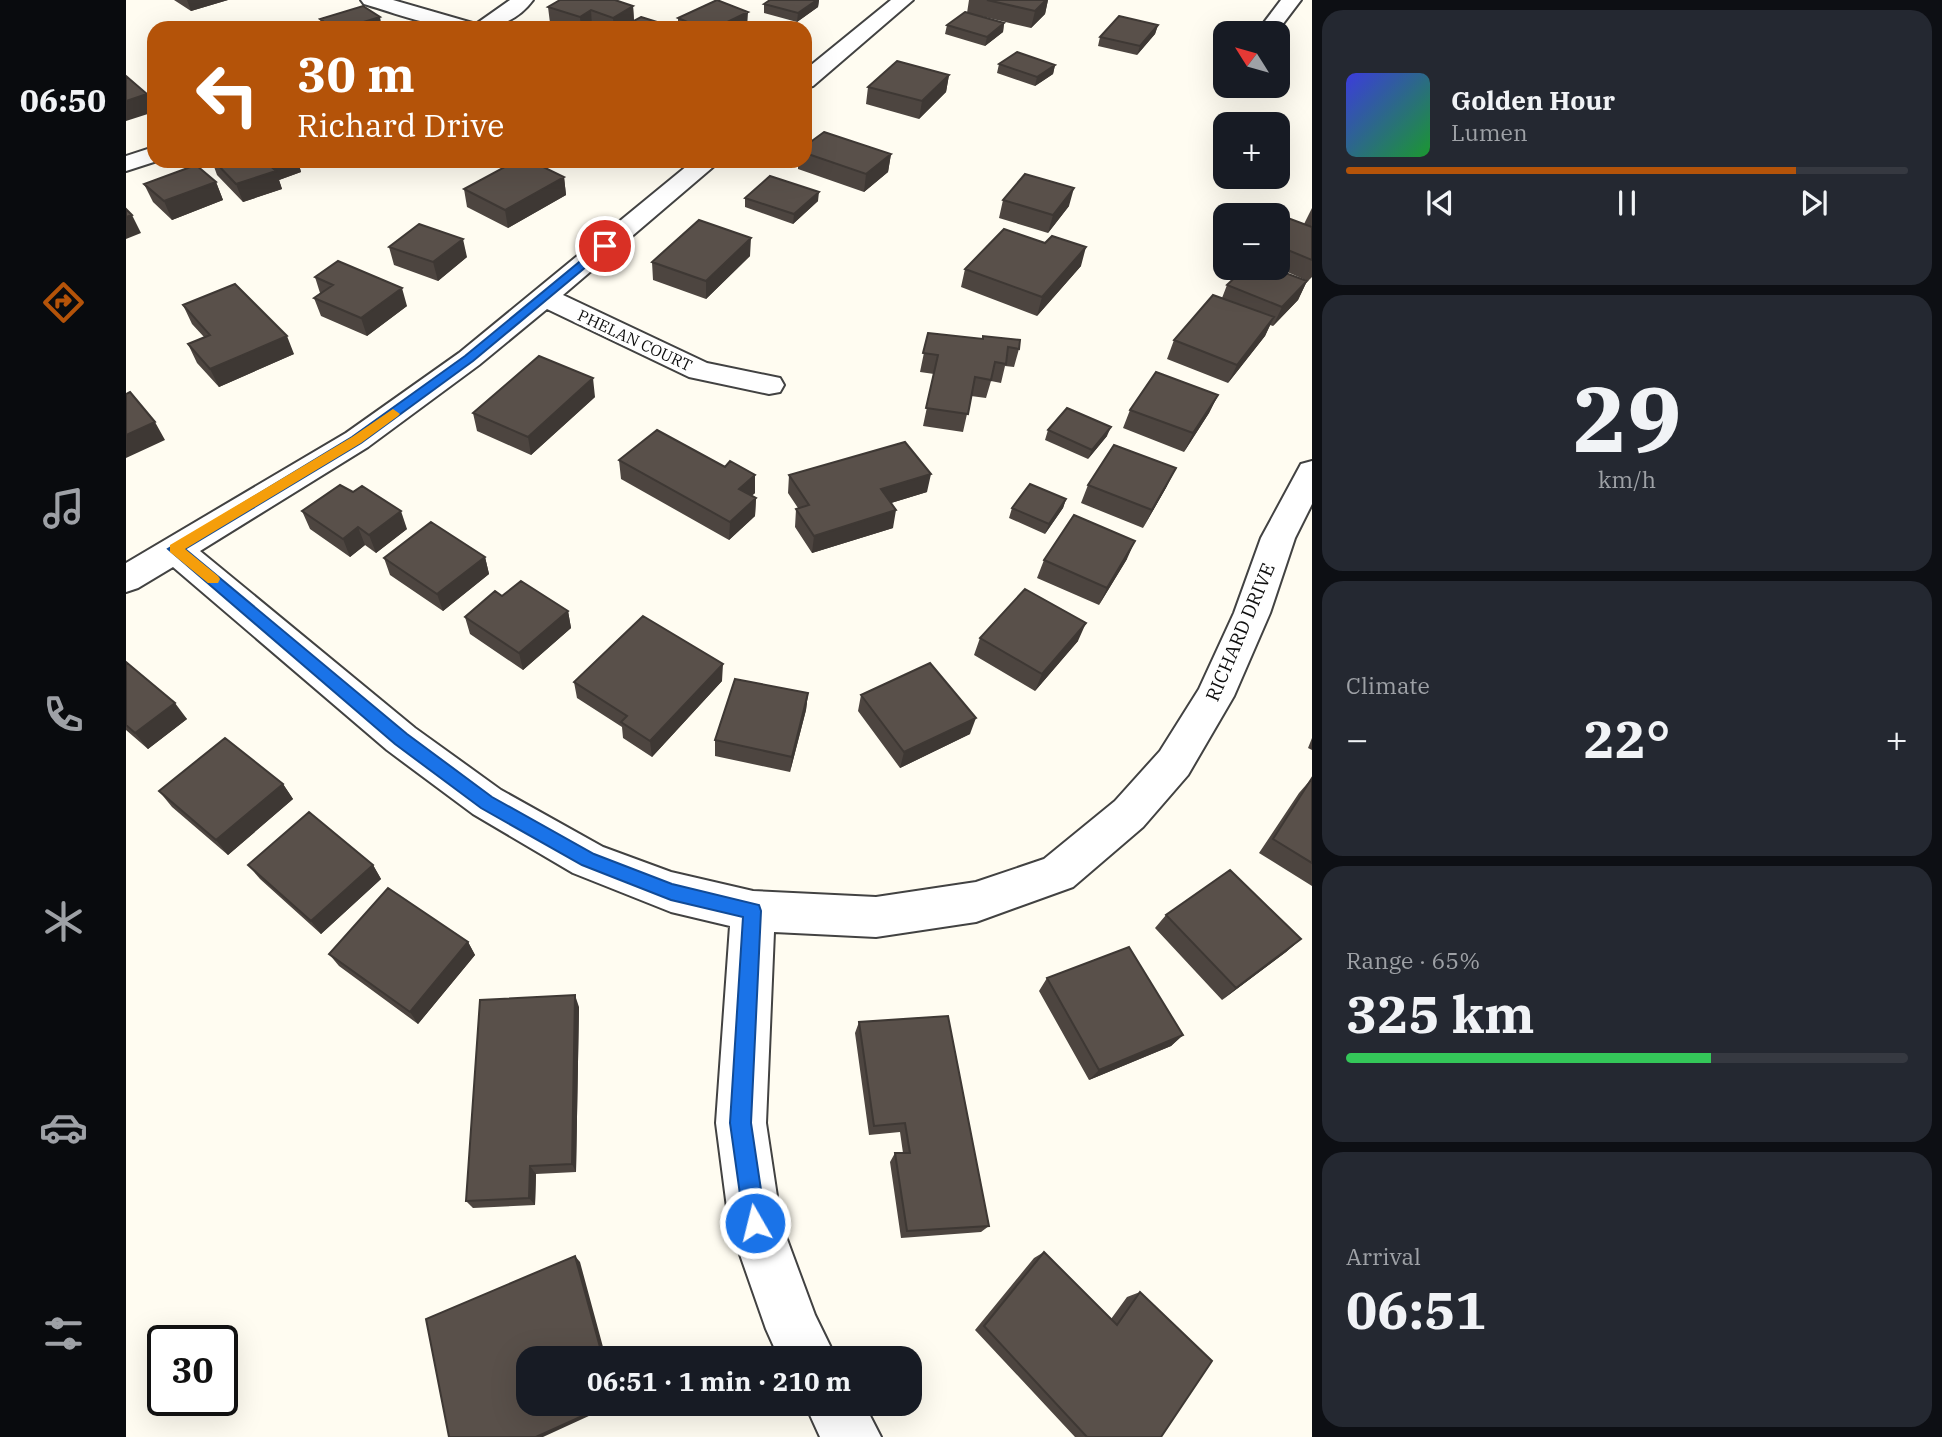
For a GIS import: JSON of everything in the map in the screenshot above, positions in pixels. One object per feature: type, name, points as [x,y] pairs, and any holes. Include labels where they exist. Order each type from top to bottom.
[{"type":"street","points":[[371,0],[444,21]]},
{"type":"street","points":[[493,21],[523,0]]},
{"type":"street","points":[[812,75],[903,0]]},
{"type":"street","points":[[1275,21],[1291,0]]},
{"type":"street","points":[[126,164],[147,157]]},
{"type":"street","points":[[126,579],[357,440],[469,359],[700,168]]},
{"type":"street","name":"PHELAN COURT","points":[[544,297],[699,370],[769,385]]},
{"type":"street","name":"RICHARD DRIVE","points":[[175,549],[401,739],[486,802],[588,860],[671,892],[752,911],[876,917],[976,902],[1058,873],[1129,814],[1174,763],[1215,696],[1252,613],[1278,538],[1312,472]]},
{"type":"street","points":[[752,911],[741,1123],[755,1223],[793,1329],[802,1346]]},
{"type":"street","points":[[840,1416],[852,1437]]},
{"type":"building","points":[[560,0],[615,0],[633,6],[613,18],[591,10],[580,17],[548,7]]},
{"type":"building","points":[[717,0],[748,12],[729,21],[685,21],[678,18]]},
{"type":"building","points":[[770,0],[817,0],[798,13],[764,4]]},
{"type":"building","points":[[987,0],[1046,0],[1035,11]]},
{"type":"building","points":[[363,6],[380,17],[367,21],[320,19]]},
{"type":"building","points":[[965,12],[1004,23],[987,37],[947,25]]},
{"type":"building","points":[[1119,16],[1158,25],[1140,46],[1100,37]]},
{"type":"building","points":[[641,17],[654,21],[633,21]]},
{"type":"building","points":[[1017,52],[1055,65],[1037,77],[999,64]]},
{"type":"building","points":[[897,61],[949,75],[922,101],[868,87]]},
{"type":"building","points":[[126,76],[147,94],[126,101]]},
{"type":"building","points":[[824,132],[891,154],[866,174],[812,155],[812,141]]},
{"type":"building","points":[[188,168],[200,168],[216,182],[164,201],[144,184]]},
{"type":"building","points":[[221,168],[273,168],[276,171],[236,184]]},
{"type":"building","points":[[503,168],[545,168],[564,177],[505,210],[464,189]]},
{"type":"building","points":[[1025,174],[1074,188],[1053,215],[1003,200]]},
{"type":"building","points":[[770,176],[819,192],[794,214],[745,198]]},
{"type":"building","points":[[1290,219],[1312,227],[1312,260],[1290,251]]},
{"type":"building","points":[[699,220],[751,238],[706,281],[652,262]]},
{"type":"building","points":[[419,224],[463,239],[433,262],[389,247]]},
{"type":"building","points":[[1004,229],[1045,243],[1052,236],[1086,247],[1042,297],[965,269]]},
{"type":"building","points":[[338,261],[402,288],[361,318],[314,298],[333,285],[315,277]]},
{"type":"building","points":[[1290,275],[1307,281],[1282,307],[1227,285],[1232,280],[1290,280]]},
{"type":"building","points":[[235,284],[287,336],[210,369],[188,344],[210,335],[183,305]]},
{"type":"building","points":[[1213,295],[1274,317],[1237,365],[1174,340]]},
{"type":"building","points":[[928,333],[1020,340],[1019,349],[1008,347],[1006,364],[995,362],[991,380],[975,377],[968,414],[926,408],[938,355],[923,353]]},
{"type":"building","points":[[539,356],[593,378],[528,437],[473,413]]},
{"type":"building","points":[[1156,372],[1218,395],[1193,433],[1130,410]]},
{"type":"building","points":[[130,392],[155,422],[126,435],[126,394]]},
{"type":"building","points":[[1067,408],[1111,427],[1092,450],[1048,430]]},
{"type":"building","points":[[657,430],[725,467],[730,461],[755,475],[739,489],[756,498],[730,522],[619,460]]},
{"type":"building","points":[[905,442],[931,474],[881,489],[896,510],[814,536],[796,509],[809,505],[789,475]]},
{"type":"building","points":[[1114,445],[1176,468],[1152,510],[1088,485]]},
{"type":"building","points":[[1030,484],[1066,499],[1049,524],[1012,508]]},
{"type":"building","points":[[340,485],[353,492],[362,486],[401,511],[369,535],[358,527],[343,539],[302,511]]},
{"type":"building","points":[[1074,515],[1135,541],[1107,588],[1044,560]]},
{"type":"building","points":[[431,522],[485,557],[437,594],[384,558]]},
{"type":"building","points":[[521,581],[568,611],[519,653],[465,617],[495,591],[502,596]]},
{"type":"building","points":[[1025,589],[1086,623],[1042,674],[980,638]]},
{"type":"building","points":[[643,616],[723,664],[650,741],[621,722],[627,716],[574,682]]},
{"type":"building","points":[[126,662],[175,703],[135,733],[126,725]]},
{"type":"building","points":[[930,663],[976,718],[904,752],[861,695]]},
{"type":"building","points":[[735,679],[808,693],[792,757],[715,740]]},
{"type":"building","points":[[225,738],[283,784],[216,840],[159,791]]},
{"type":"building","points":[[1312,778],[1312,863],[1273,839]]},
{"type":"building","points":[[309,812],[373,865],[311,921],[248,865]]},
{"type":"building","points":[[1230,870],[1301,939],[1236,988],[1166,915]]},
{"type":"building","points":[[388,888],[468,942],[410,1012],[329,954]]},
{"type":"building","points":[[1129,947],[1183,1035],[1099,1070],[1047,978]]},
{"type":"building","points":[[575,995],[572,1164],[530,1166],[529,1198],[466,1201],[480,1000]]},
{"type":"building","points":[[948,1016],[989,1226],[907,1231],[895,1153],[910,1153],[905,1123],[874,1126],[859,1022]]},
{"type":"building","points":[[1044,1252],[1117,1325],[1140,1292],[1212,1361],[1161,1437],[1087,1437],[984,1326]]},
{"type":"building","points":[[575,1256],[600,1346],[516,1346],[516,1416],[582,1416],[536,1437],[449,1437],[426,1319]]},
{"type":"slow traffic","points":[[213,579],[175,549],[357,440],[393,414]]},
{"type":"route","points":[[605,246],[469,359],[357,440],[175,549],[401,739],[486,802],[588,860],[671,892],[752,911],[741,1123],[755,1223]]}]
